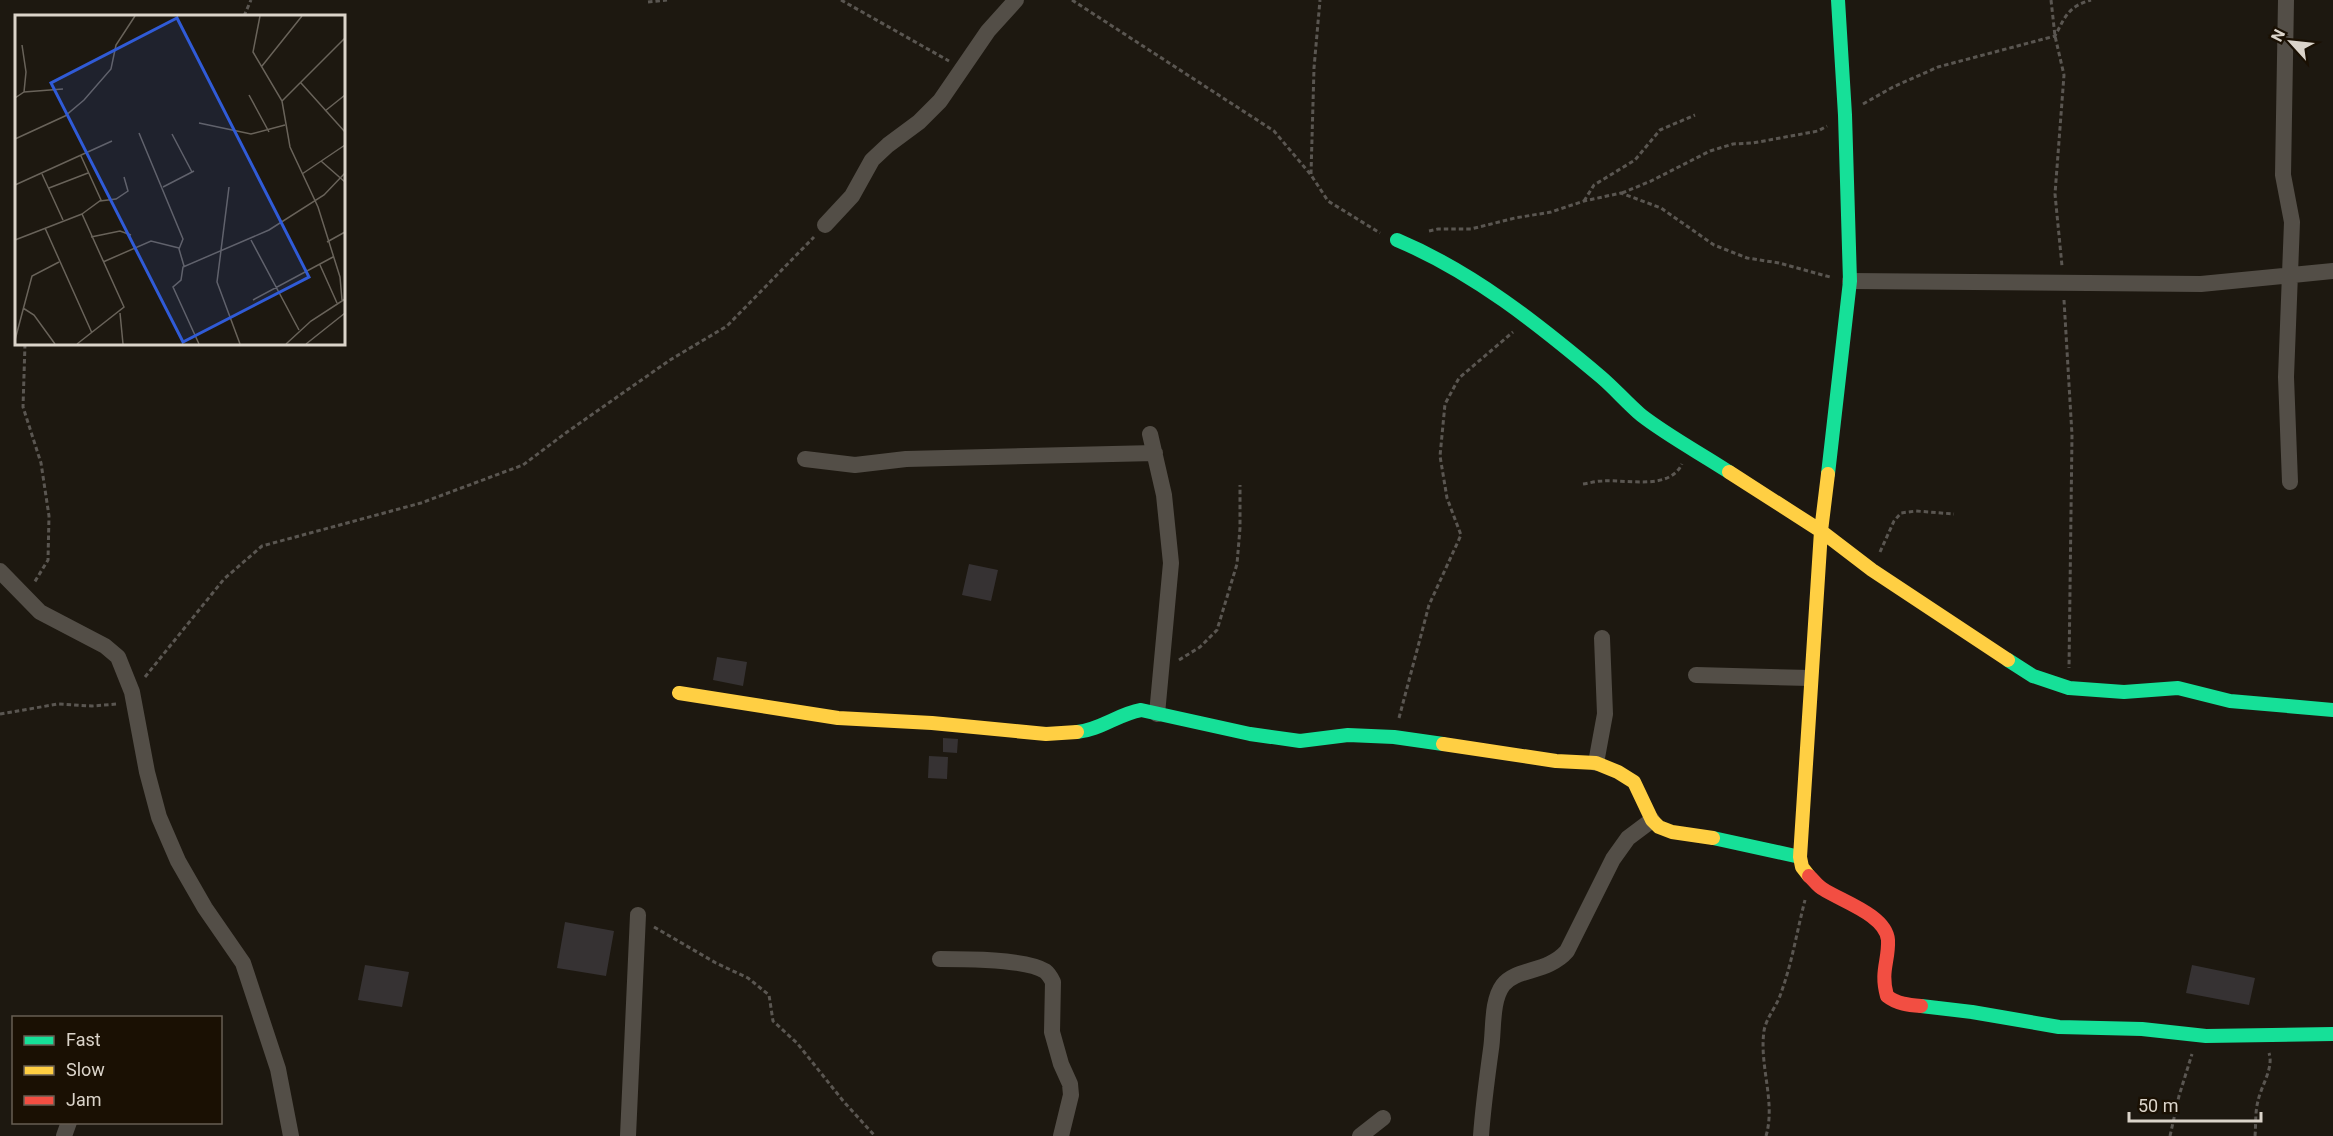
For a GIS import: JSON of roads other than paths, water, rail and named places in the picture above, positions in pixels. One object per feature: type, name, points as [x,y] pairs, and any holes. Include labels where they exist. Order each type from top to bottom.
[{"type":"street","points":[[825,225],[852,196],[872,160],[919,122],[940,101],[988,32],[1016,0]]},
{"type":"street","points":[[1838,0],[1845,115],[1850,281],[1821,531],[1810,678],[1800,857],[1802,867],[1820,888],[1874,917],[1884,928],[1888,939],[1883,973],[1884,989],[1892,1000],[1908,1005],[1972,1012],[2059,1027],[2142,1029],[2206,1036],[2333,1034]]},
{"type":"street","points":[[2286,0],[2283,175],[2292,222],[2286,377],[2290,482]]},
{"type":"street","points":[[1397,240],[1428,253],[1473,279],[1529,319],[1603,379],[1641,415],[1821,531],[1872,570],[2033,676],[2069,688],[2124,692],[2178,688],[2230,700],[2333,710]]},
{"type":"street","points":[[1850,281],[2201,284],[2333,271]]},
{"type":"street","points":[[1150,434],[1164,495],[1172,563],[1157,714]]},
{"type":"street","points":[[805,459],[855,465],[906,459],[1155,453]]},
{"type":"street","points":[[0,571],[40,612],[105,646],[118,657],[133,697],[147,772],[159,817],[183,870],[205,908],[243,963],[278,1069],[291,1136]]},
{"type":"street","points":[[1596,763],[1605,714],[1602,638]]},
{"type":"street","points":[[1696,675],[1810,678]]},
{"type":"street","points":[[679,693],[838,718],[932,723],[1046,734],[1088,731],[1131,712],[1141,711],[1250,734],[1300,741],[1348,735],[1394,737],[1556,761],[1596,763],[1634,782],[1652,820],[1659,827],[1672,832],[1742,843],[1800,857]]},
{"type":"street","points":[[1481,1136],[1495,1013],[1504,985],[1518,975],[1544,968],[1559,960],[1567,951],[1613,859],[1628,838],[1652,820]]},
{"type":"street","points":[[628,1136],[638,915]]},
{"type":"street","points":[[940,959],[987,959],[1032,966],[1050,975],[1053,982],[1052,1032],[1061,1064],[1070,1084],[1071,1095],[1061,1136]]},
{"type":"street","points":[[1360,1136],[1383,1118]]}]
